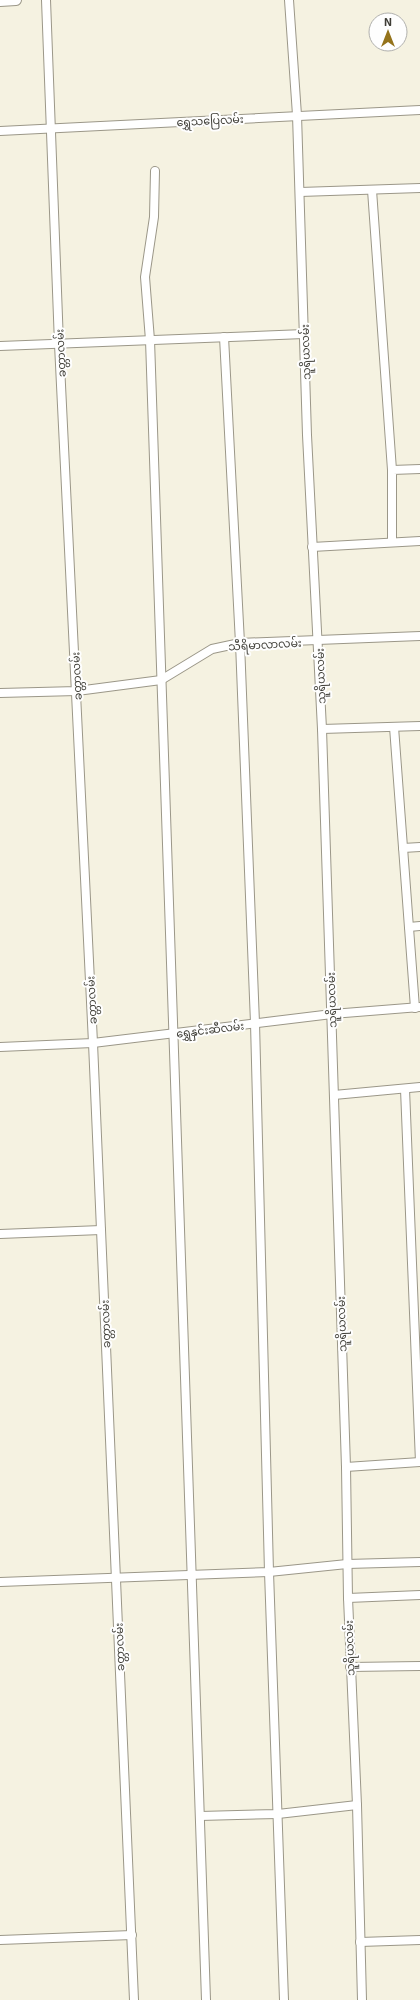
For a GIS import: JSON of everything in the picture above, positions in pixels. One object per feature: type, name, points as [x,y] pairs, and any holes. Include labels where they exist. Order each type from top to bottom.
[{"type":"main road","points":[[0,1],[16,0]]},
{"type":"street","name":"ခတ္တာလမ်း","points":[[46,0],[134,2000]]},
{"type":"street","name":"သူရိယလမ်း","points":[[289,0],[297,115],[312,547],[319,641],[346,1467],[350,1666],[357,1805],[362,2000]]},
{"type":"street","name":"ရွှေသပြေလမ်း","points":[[0,131],[420,110]]},
{"type":"street","points":[[155,171],[154,217],[145,277],[150,340],[206,2000]]},
{"type":"street","points":[[300,192],[420,188]]},
{"type":"street","points":[[372,190],[392,470],[392,541]]},
{"type":"street","points":[[0,346],[304,334]]},
{"type":"street","points":[[224,337],[240,643],[254,1023],[269,1572],[284,2000]]},
{"type":"street","points":[[392,470],[420,469]]},
{"type":"street","points":[[312,547],[392,541],[420,541]]},
{"type":"street","name":"သီရိမာလာလမ်း","points":[[0,694],[77,691],[161,680],[212,649],[240,643],[420,636]]},
{"type":"street","points":[[322,730],[420,726]]},
{"type":"street","points":[[394,728],[409,927],[418,1008]]},
{"type":"street","points":[[403,848],[420,847]]},
{"type":"street","points":[[409,927],[420,926]]},
{"type":"street","name":"ရွှေနှင်းဆီလမ်း","points":[[0,1047],[93,1043],[332,1014],[418,1008]]},
{"type":"street","points":[[334,1095],[420,1087]]},
{"type":"street","points":[[346,1467],[420,1462],[405,1089]]},
{"type":"street","points":[[0,1234],[101,1230]]},
{"type":"street","points":[[0,1582],[269,1572],[347,1564],[420,1562]]},
{"type":"street","points":[[348,1598],[420,1595]]},
{"type":"street","points":[[350,1666],[420,1666]]},
{"type":"street","points":[[200,1816],[278,1814],[357,1805]]},
{"type":"street","points":[[0,1940],[132,1935]]},
{"type":"street","points":[[360,1942],[420,1940]]}]
